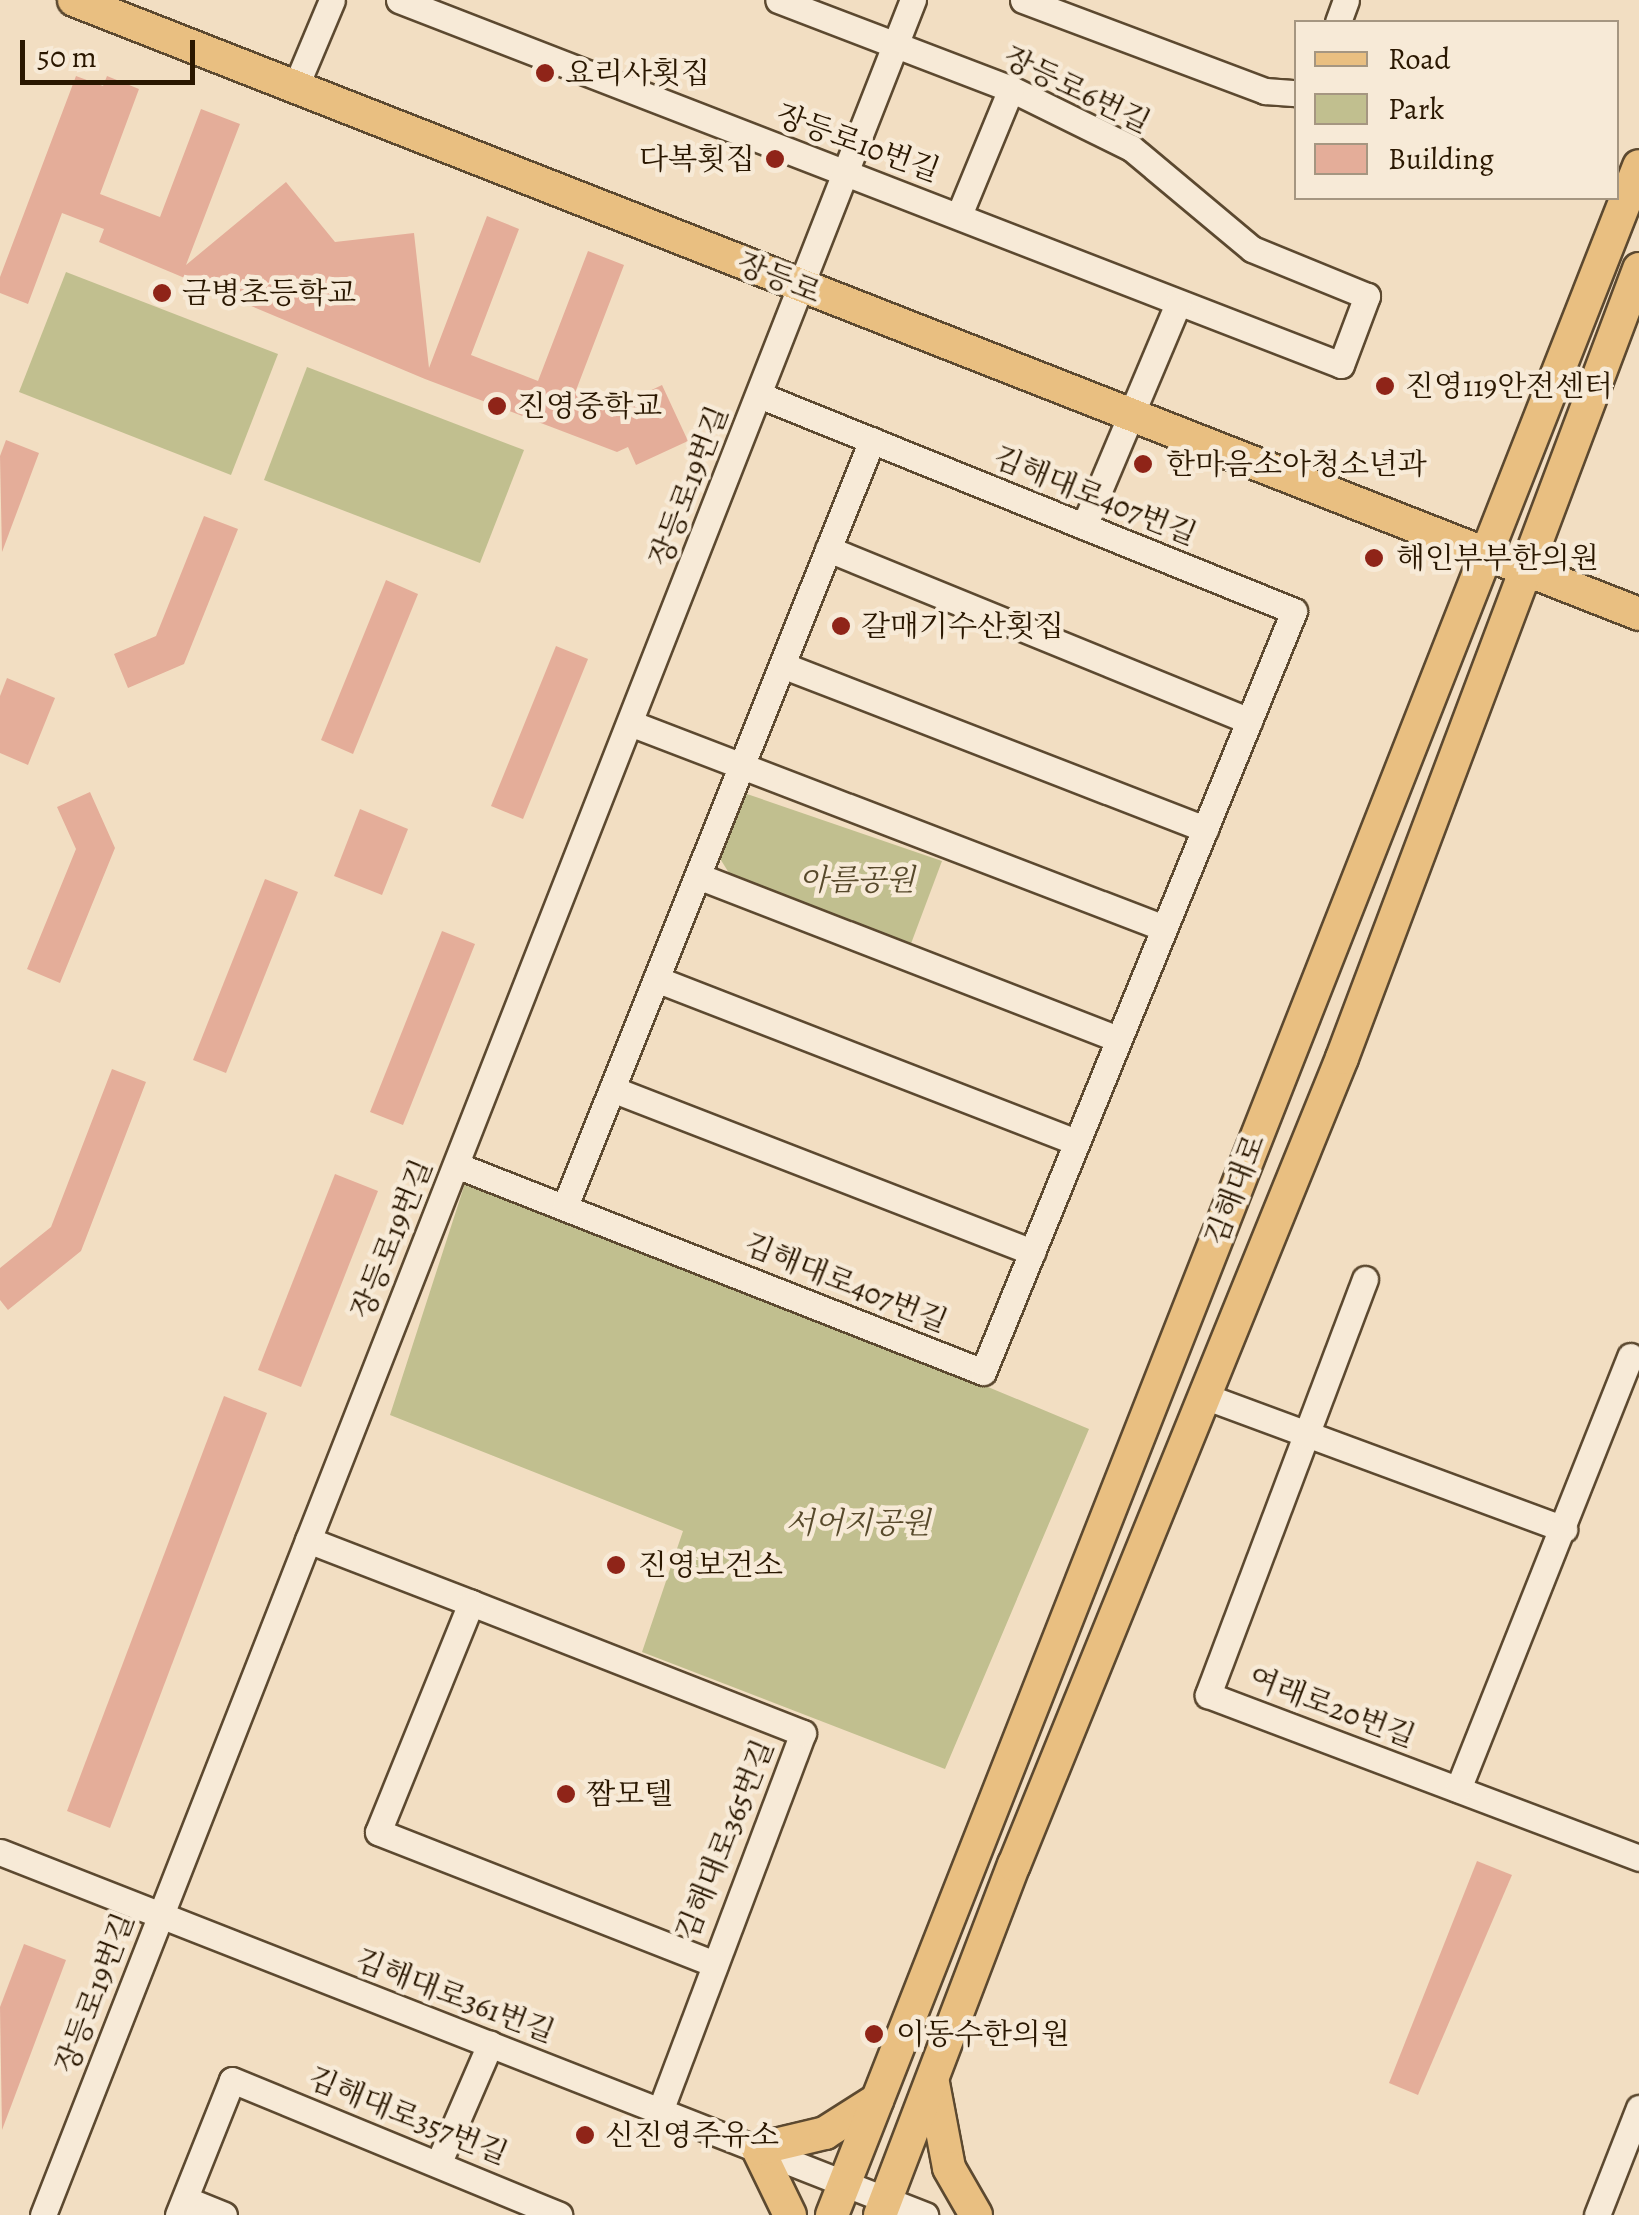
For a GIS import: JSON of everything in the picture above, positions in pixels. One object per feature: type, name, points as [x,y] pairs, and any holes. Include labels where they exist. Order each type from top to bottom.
[{"type":"main road","name":"장등로","points":[[74,0],[1128,417],[1639,614]]},
{"type":"main road","name":"김해대로","points":[[832,2215],[1639,166]]},
{"type":"main road","name":"김해대로","points":[[884,2207],[1208,1397],[1525,571],[1632,316],[1639,268]]},
{"type":"main road","points":[[932,2080],[949,2168],[976,2215]]},
{"type":"main road","points":[[790,2215],[758,2149],[825,2133],[877,2100]]},
{"type":"street","points":[[295,88],[332,0]]},
{"type":"street","name":"장등로10번길","points":[[399,0],[1341,365]]},
{"type":"street","name":"장등로6번길","points":[[778,0],[1010,89],[1132,148],[1252,249],[1367,296],[1341,365]]},
{"type":"street","name":"장등로19번길","points":[[43,2215],[912,0]]},
{"type":"street","points":[[1023,0],[1086,11],[1294,94]]},
{"type":"street","points":[[959,215],[1010,89]]},
{"type":"street","points":[[1084,526],[1178,303]]},
{"type":"street","name":"김해대로407번길","points":[[456,1165],[983,1372],[1294,611],[759,395]]},
{"type":"street","points":[[565,1206],[872,440]]},
{"type":"street","points":[[828,549],[1250,720]]},
{"type":"street","points":[[782,664],[1205,830]]},
{"type":"street","points":[[630,723],[1164,928]]},
{"type":"street","points":[[698,876],[1119,1039]]},
{"type":"street","points":[[656,979],[1077,1142]]},
{"type":"street","points":[[612,1089],[1032,1252]]},
{"type":"street","points":[[1306,1433],[1365,1279]]},
{"type":"street","points":[[1458,1789],[1630,1356]]},
{"type":"street","points":[[1208,1397],[1564,1528]]},
{"type":"street","name":"여래로20번길","points":[[1306,1433],[1208,1695],[1639,1858]]},
{"type":"street","name":"김해대로365번길","points":[[308,1540],[471,1603],[803,1733],[715,1964],[378,1832],[471,1603]]},
{"type":"street","name":"김해대로361번길","points":[[0,1852],[844,2183],[884,2207]]},
{"type":"street","points":[[660,2111],[715,1964]]},
{"type":"street","points":[[440,2162],[490,2044]]},
{"type":"street","name":"김해대로357번길","points":[[182,2207],[232,2080],[440,2162],[559,2215]]},
{"type":"street","points":[[1597,2215],[1639,2108]]},
{"type":"street","points":[[182,2207],[224,2215]]},
{"type":"street","points":[[884,2207],[926,2215]]},
{"type":"green space","points":[[66,272],[278,354],[231,475],[19,392]]},
{"type":"green space","points":[[307,367],[524,450],[480,563],[264,480]]},
{"type":"green space","name":"아름공원","points":[[744,793],[942,861],[909,949],[734,881],[719,857]]},
{"type":"green space","name":"서어지공원","points":[[469,1171],[1089,1429],[945,1769],[642,1652],[683,1531],[390,1415]]},
{"type":"building","points":[[76,76],[103,86],[107,76],[139,89],[100,194],[160,217],[201,109],[240,124],[186,265],[286,182],[335,242],[414,233],[429,368],[487,216],[519,229],[471,355],[538,381],[588,251],[624,265],[575,393],[614,408],[662,385],[688,441],[636,465],[628,447],[617,452],[425,379],[99,242],[104,229],[62,213],[28,304],[0,293],[0,277]]},
{"type":"building","points":[[6,440],[39,453],[2,552],[0,456]]},
{"type":"building","points":[[204,516],[238,529],[184,664],[128,688],[114,654],[156,636]]},
{"type":"building","points":[[386,580],[418,594],[353,754],[321,740]]},
{"type":"building","points":[[556,646],[588,659],[523,819],[491,806]]},
{"type":"building","points":[[7,678],[55,698],[28,765],[0,753],[0,696]]},
{"type":"building","points":[[90,792],[115,848],[60,983],[27,969],[76,849],[57,807]]},
{"type":"building","points":[[360,809],[408,829],[382,895],[334,876]]},
{"type":"building","points":[[265,879],[298,892],[226,1073],[193,1060]]},
{"type":"building","points":[[442,931],[475,944],[403,1125],[370,1112]]},
{"type":"building","points":[[112,1069],[146,1082],[81,1251],[8,1310],[0,1300],[0,1268],[51,1227]]},
{"type":"building","points":[[335,1174],[378,1191],[301,1387],[258,1370]]},
{"type":"building","points":[[224,1396],[267,1413],[110,1828],[67,1811]]},
{"type":"building","points":[[1477,1861],[1512,1875],[1418,2095],[1389,2083]]},
{"type":"building","points":[[24,1944],[66,1960],[2,2130],[0,2007]]},
{"type":"place","name":"요리사횟집","points":[[545,73]]},
{"type":"place","name":"다복횟집","points":[[775,159]]},
{"type":"place","name":"금병초등학교","points":[[162,293]]},
{"type":"place","name":"진영119안전센터","points":[[1385,386]]},
{"type":"place","name":"진영중학교","points":[[497,406]]},
{"type":"place","name":"한마음소아청소년과","points":[[1143,464]]},
{"type":"place","name":"해인부부한의원","points":[[1374,558]]},
{"type":"place","name":"갈매기수산횟집","points":[[841,626]]},
{"type":"place","name":"진영보건소","points":[[616,1565]]},
{"type":"place","name":"짬모텔","points":[[566,1794]]},
{"type":"place","name":"이동수한의원","points":[[874,2034]]},
{"type":"place","name":"신진영주유소","points":[[585,2135]]}]
